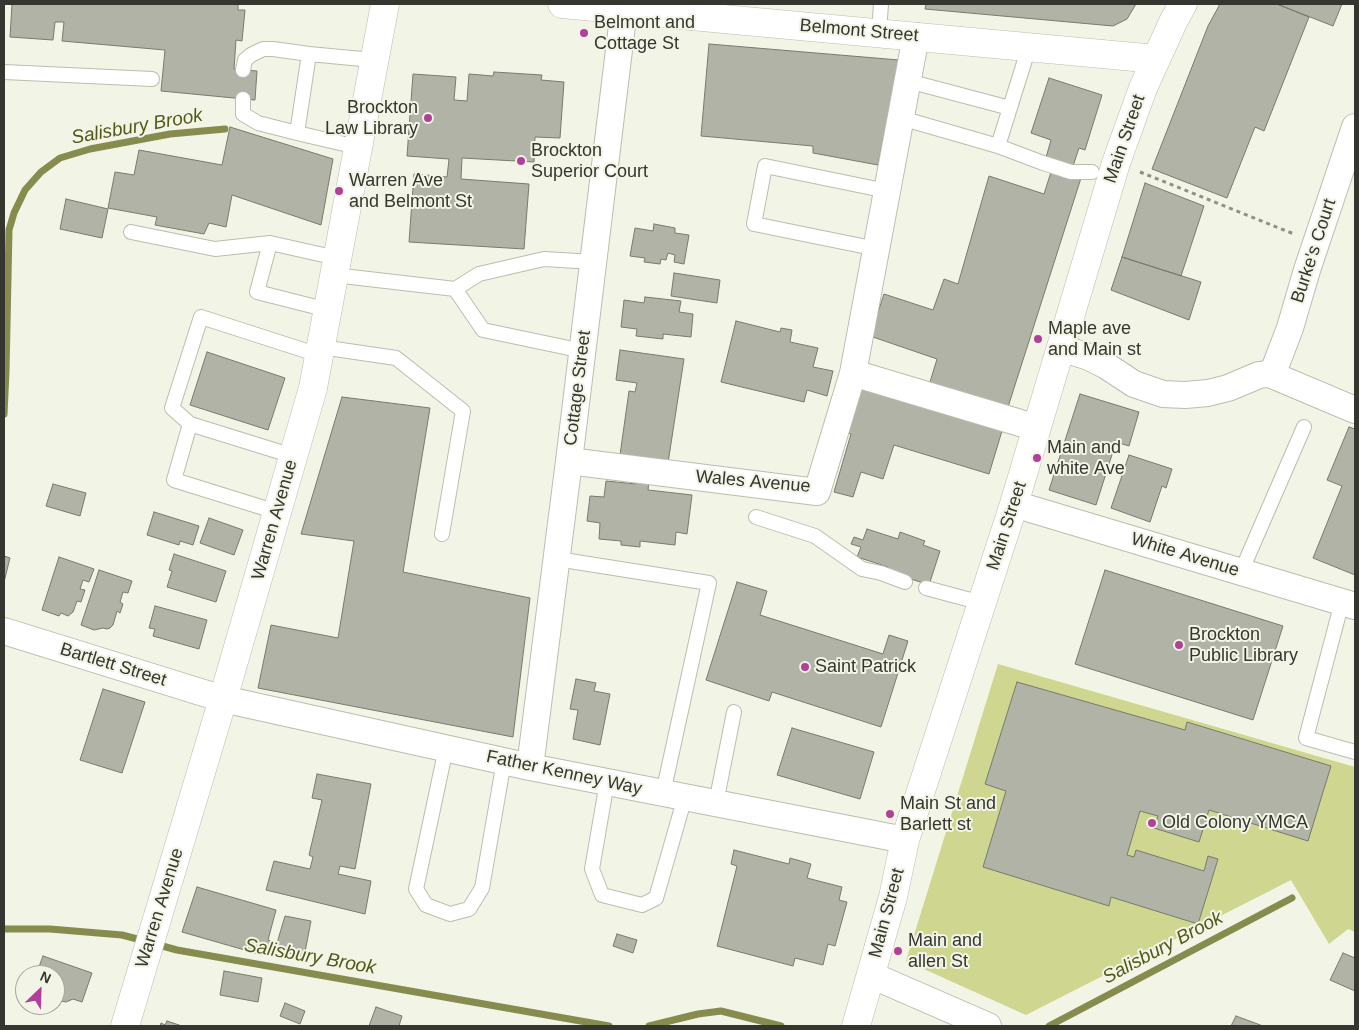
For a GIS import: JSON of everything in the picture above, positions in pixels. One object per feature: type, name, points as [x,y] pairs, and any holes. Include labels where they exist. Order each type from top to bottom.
[{"type":"main road","name":"Warren Avenue","points":[[125,1026],[223,699],[313,388],[385,4]]},
{"type":"main road","name":"Belmont Street","points":[[562,4],[626,7],[878,33],[1156,58]]},
{"type":"main road","name":"Main Street","points":[[857,1023],[893,897],[905,840],[1014,504],[1061,348],[1107,171],[1156,58],[1183,4]]},
{"type":"street","name":"Cottage Street","points":[[530,766],[626,7]]},
{"type":"street","name":"Wales Avenue","points":[[569,461],[817,492],[853,373],[916,36]]},
{"type":"street","name":"Burke's Court","points":[[1272,375],[1290,328],[1316,242],[1355,127]]},
{"type":"street","points":[[1061,348],[1089,357],[1134,384],[1162,394],[1208,393],[1266,374],[1355,410]]},
{"type":"street","points":[[853,373],[1037,428]]},
{"type":"street","name":"White Avenue","points":[[1014,504],[1349,604]]},
{"type":"street","name":"Bartlett Street","points":[[4,631],[223,699]]},
{"type":"street","name":"Father Kenney Way","points":[[223,699],[504,761],[905,840]]},
{"type":"street","points":[[871,975],[988,1026]]},
{"type":"lane","points":[[878,33],[881,4]]},
{"type":"lane","points":[[998,146],[1029,47]]},
{"type":"lane","points":[[244,70],[245,60],[250,55],[263,49],[373,60]]},
{"type":"lane","points":[[296,133],[309,54]]},
{"type":"lane","points":[[4,72],[152,79]]},
{"type":"lane","points":[[908,81],[1010,108]]},
{"type":"lane","points":[[243,99],[243,114],[258,123],[357,147]]},
{"type":"lane","points":[[901,118],[998,146],[1071,172],[1107,171]]},
{"type":"lane","points":[[998,146],[1047,154]]},
{"type":"lane","points":[[1074,163],[1107,171]]},
{"type":"lane","points":[[877,249],[754,224],[765,166],[887,191]]},
{"type":"lane","points":[[131,232],[215,249],[270,243],[336,266],[455,289],[479,274],[544,258],[594,262]]},
{"type":"lane","points":[[270,243],[257,292],[328,310]]},
{"type":"lane","points":[[455,289],[483,330],[582,351]]},
{"type":"lane","points":[[293,456],[190,424],[172,408],[201,316],[320,351],[396,358],[464,411],[442,534]]},
{"type":"lane","points":[[190,424],[174,480],[277,512]]},
{"type":"lane","points":[[1242,572],[1304,427]]},
{"type":"lane","points":[[756,517],[815,536],[862,569],[881,573],[905,582]]},
{"type":"lane","points":[[556,559],[709,583],[656,898],[642,905],[602,895],[592,869],[607,782]]},
{"type":"lane","points":[[926,588],[982,603]]},
{"type":"lane","points":[[1349,604],[1306,738],[1355,752]]},
{"type":"lane","points":[[716,803],[734,712]]},
{"type":"lane","points":[[446,748],[416,888],[426,905],[450,914],[469,909],[482,888],[504,761]]},
{"type":"path","points":[[1107,171],[1316,242]]},
{"type":"green space","name":"Old Colony YMCA","points":[[998,664],[1355,767],[1355,932],[1348,929],[1329,944],[1291,880],[1026,1015],[906,961]]},
{"type":"building","points":[[12,4],[238,4],[238,10],[245,10],[242,41],[236,40],[234,69],[257,71],[255,100],[161,91],[165,50],[62,41],[64,22],[55,22],[53,40],[10,37]]},
{"type":"building","points":[[926,4],[1136,4],[1127,19],[1113,26],[925,9]]},
{"type":"building","points":[[1220,4],[1277,4],[1309,17],[1264,131],[1255,127],[1227,198],[1152,169],[1208,26]]},
{"type":"building","points":[[1277,4],[1342,4],[1333,26]]},
{"type":"building","points":[[709,44],[899,60],[878,165],[813,153],[813,146],[701,136]]},
{"type":"building","name":"Brockton Superior Court","points":[[494,72],[542,75],[541,80],[564,82],[560,138],[535,137],[534,162],[462,158],[461,179],[529,184],[524,249],[409,242],[414,174],[447,177],[449,159],[407,156],[413,74],[456,77],[454,100],[467,101],[469,74],[493,76]]},
{"type":"building","points":[[1049,78],[1102,95],[1085,150],[1079,148],[1072,169],[1045,161],[1051,140],[1031,133]]},
{"type":"building","points":[[230,127],[333,159],[321,225],[232,195],[226,227],[209,223],[204,234],[155,225],[157,217],[108,208],[115,172],[134,175],[139,150],[222,165]]},
{"type":"building","points":[[1052,169],[1081,178],[1008,407],[930,382],[937,359],[870,336],[884,294],[933,310],[944,279],[958,284],[989,176],[1044,194]]},
{"type":"building","points":[[1145,183],[1204,206],[1181,276],[1122,257]]},
{"type":"building","points":[[66,199],[108,209],[102,238],[60,229]]},
{"type":"building","points":[[654,224],[675,228],[675,233],[689,235],[684,264],[674,262],[675,255],[668,253],[666,260],[661,259],[660,264],[644,262],[645,258],[630,256],[635,228],[653,231]]},
{"type":"building","points":[[1122,257],[1201,282],[1189,320],[1111,290]]},
{"type":"building","points":[[674,273],[720,280],[717,303],[671,296]]},
{"type":"building","points":[[645,297],[681,301],[679,312],[693,314],[691,337],[663,334],[663,339],[636,336],[637,329],[621,327],[624,300],[644,303]]},
{"type":"building","points":[[736,321],[780,332],[781,328],[792,330],[790,342],[818,348],[813,367],[833,371],[827,396],[807,390],[804,402],[721,382]]},
{"type":"building","points":[[620,350],[684,359],[668,463],[620,455],[629,391],[635,392],[637,383],[616,380]]},
{"type":"building","points":[[207,352],[285,378],[268,430],[190,405]]},
{"type":"building","points":[[858,387],[1002,431],[989,474],[894,445],[883,479],[861,472],[853,497],[834,492],[851,434],[845,432]]},
{"type":"building","points":[[1080,394],[1139,412],[1129,446],[1116,442],[1096,505],[1049,490]]},
{"type":"building","points":[[342,397],[430,408],[403,572],[530,598],[513,737],[258,688],[271,625],[338,638],[354,541],[301,534]]},
{"type":"building","points":[[1349,427],[1355,429],[1355,575],[1313,558],[1342,486],[1327,480]]},
{"type":"building","points":[[1129,455],[1172,469],[1166,488],[1162,486],[1150,522],[1111,508]]},
{"type":"building","points":[[636,478],[649,480],[648,490],[692,495],[687,534],[676,532],[675,545],[640,541],[640,547],[621,545],[621,541],[599,539],[600,523],[587,521],[590,496],[604,497],[606,481],[636,484]]},
{"type":"building","points":[[53,484],[86,493],[80,516],[46,506]]},
{"type":"building","points":[[154,512],[199,526],[193,545],[180,541],[179,545],[147,535]]},
{"type":"building","points":[[209,518],[243,530],[234,555],[200,543]]},
{"type":"building","points":[[867,529],[898,539],[900,532],[925,541],[923,545],[940,551],[929,585],[887,571],[888,567],[857,557],[861,547],[851,544],[854,537],[863,540]]},
{"type":"building","points":[[174,554],[226,571],[216,602],[167,587],[172,571],[169,570]]},
{"type":"building","points":[[4,556],[10,558],[4,582]]},
{"type":"building","points":[[59,557],[94,569],[89,582],[83,580],[80,589],[85,590],[81,602],[77,601],[73,612],[68,616],[61,613],[59,616],[42,610]]},
{"type":"building","points":[[99,570],[132,581],[128,593],[123,592],[120,602],[123,604],[120,613],[117,611],[113,625],[107,629],[94,630],[81,625]]},
{"type":"building","name":"Brockton Public Library","points":[[1105,570],[1283,626],[1253,720],[1075,664]]},
{"type":"building","name":"Saint Patrick","points":[[737,582],[767,591],[760,615],[883,654],[889,635],[908,641],[881,727],[772,692],[769,701],[706,680]]},
{"type":"building","points":[[155,606],[207,620],[199,649],[153,636],[155,629],[149,628]]},
{"type":"building","points":[[576,679],[596,683],[594,691],[610,694],[600,745],[573,739],[578,710],[570,709]]},
{"type":"building","points":[[1017,682],[1185,730],[1187,722],[1331,766],[1308,841],[1209,810],[1199,842],[1154,828],[1158,816],[1140,811],[1127,855],[1134,857],[1136,850],[1204,871],[1208,856],[1218,859],[1198,924],[1111,897],[1109,906],[983,867],[1006,791],[985,784]]},
{"type":"building","points":[[103,689],[145,702],[122,773],[80,760]]},
{"type":"building","points":[[792,728],[874,752],[860,799],[777,775]]},
{"type":"building","points":[[317,774],[371,784],[355,869],[340,866],[338,874],[371,881],[365,914],[266,890],[274,861],[310,869],[313,857],[309,855],[322,800],[312,798]]},
{"type":"building","points":[[734,850],[789,864],[790,858],[811,864],[807,878],[842,887],[839,900],[847,902],[835,946],[828,944],[823,965],[795,958],[793,966],[717,946],[737,866],[731,864]]},
{"type":"building","points":[[197,887],[276,910],[268,940],[277,943],[285,916],[311,921],[304,957],[265,947],[262,955],[182,932]]},
{"type":"building","points":[[617,934],[637,940],[633,953],[613,946]]},
{"type":"building","points":[[1343,953],[1355,958],[1355,991],[1330,980]]},
{"type":"building","points":[[43,956],[92,973],[82,1002],[73,999],[65,1002],[65,965],[40,965]]},
{"type":"building","points":[[224,971],[262,978],[258,1002],[220,995]]},
{"type":"building","points":[[285,1003],[305,1011],[300,1024],[280,1016]]},
{"type":"building","points":[[376,1007],[402,1016],[399,1026],[369,1026]]},
{"type":"building","points":[[1236,1016],[1263,1026],[1231,1026]]},
{"type":"building","points":[[167,1021],[182,1026],[160,1026],[161,1023],[165,1025]]},
{"type":"waterway","name":"Salisbury Brook","points":[[4,414],[9,230],[14,213],[25,190],[41,172],[60,158],[90,149],[170,134],[225,129]]},
{"type":"waterway","name":"Salisbury Brook","points":[[1049,1026],[1292,898]]},
{"type":"waterway","name":"Salisbury Brook","points":[[4,929],[50,929],[122,935],[145,941]]},
{"type":"waterway","name":"Salisbury Brook","points":[[155,944],[177,950],[609,1026]]},
{"type":"waterway","name":"Salisbury Brook","points":[[649,1026],[698,1014],[721,1011],[781,1026]]},
{"type":"place","name":"Belmont and Cottage St","points":[[584,33]]},
{"type":"place","name":"Brockton Law Library","points":[[428,118]]},
{"type":"place","name":"Brockton Superior Court","points":[[521,161]]},
{"type":"place","name":"Warren Ave and Belmont St","points":[[339,191]]},
{"type":"place","name":"Maple ave and Main st","points":[[1038,339]]},
{"type":"place","name":"Main and white Ave","points":[[1037,458]]},
{"type":"place","name":"Brockton Public Library","points":[[1179,645]]},
{"type":"place","name":"Saint Patrick","points":[[805,667]]},
{"type":"place","name":"Main St and Barlett st","points":[[890,814]]},
{"type":"place","name":"Old Colony YMCA","points":[[1152,823]]},
{"type":"place","name":"Main and allen St","points":[[898,951]]}]
